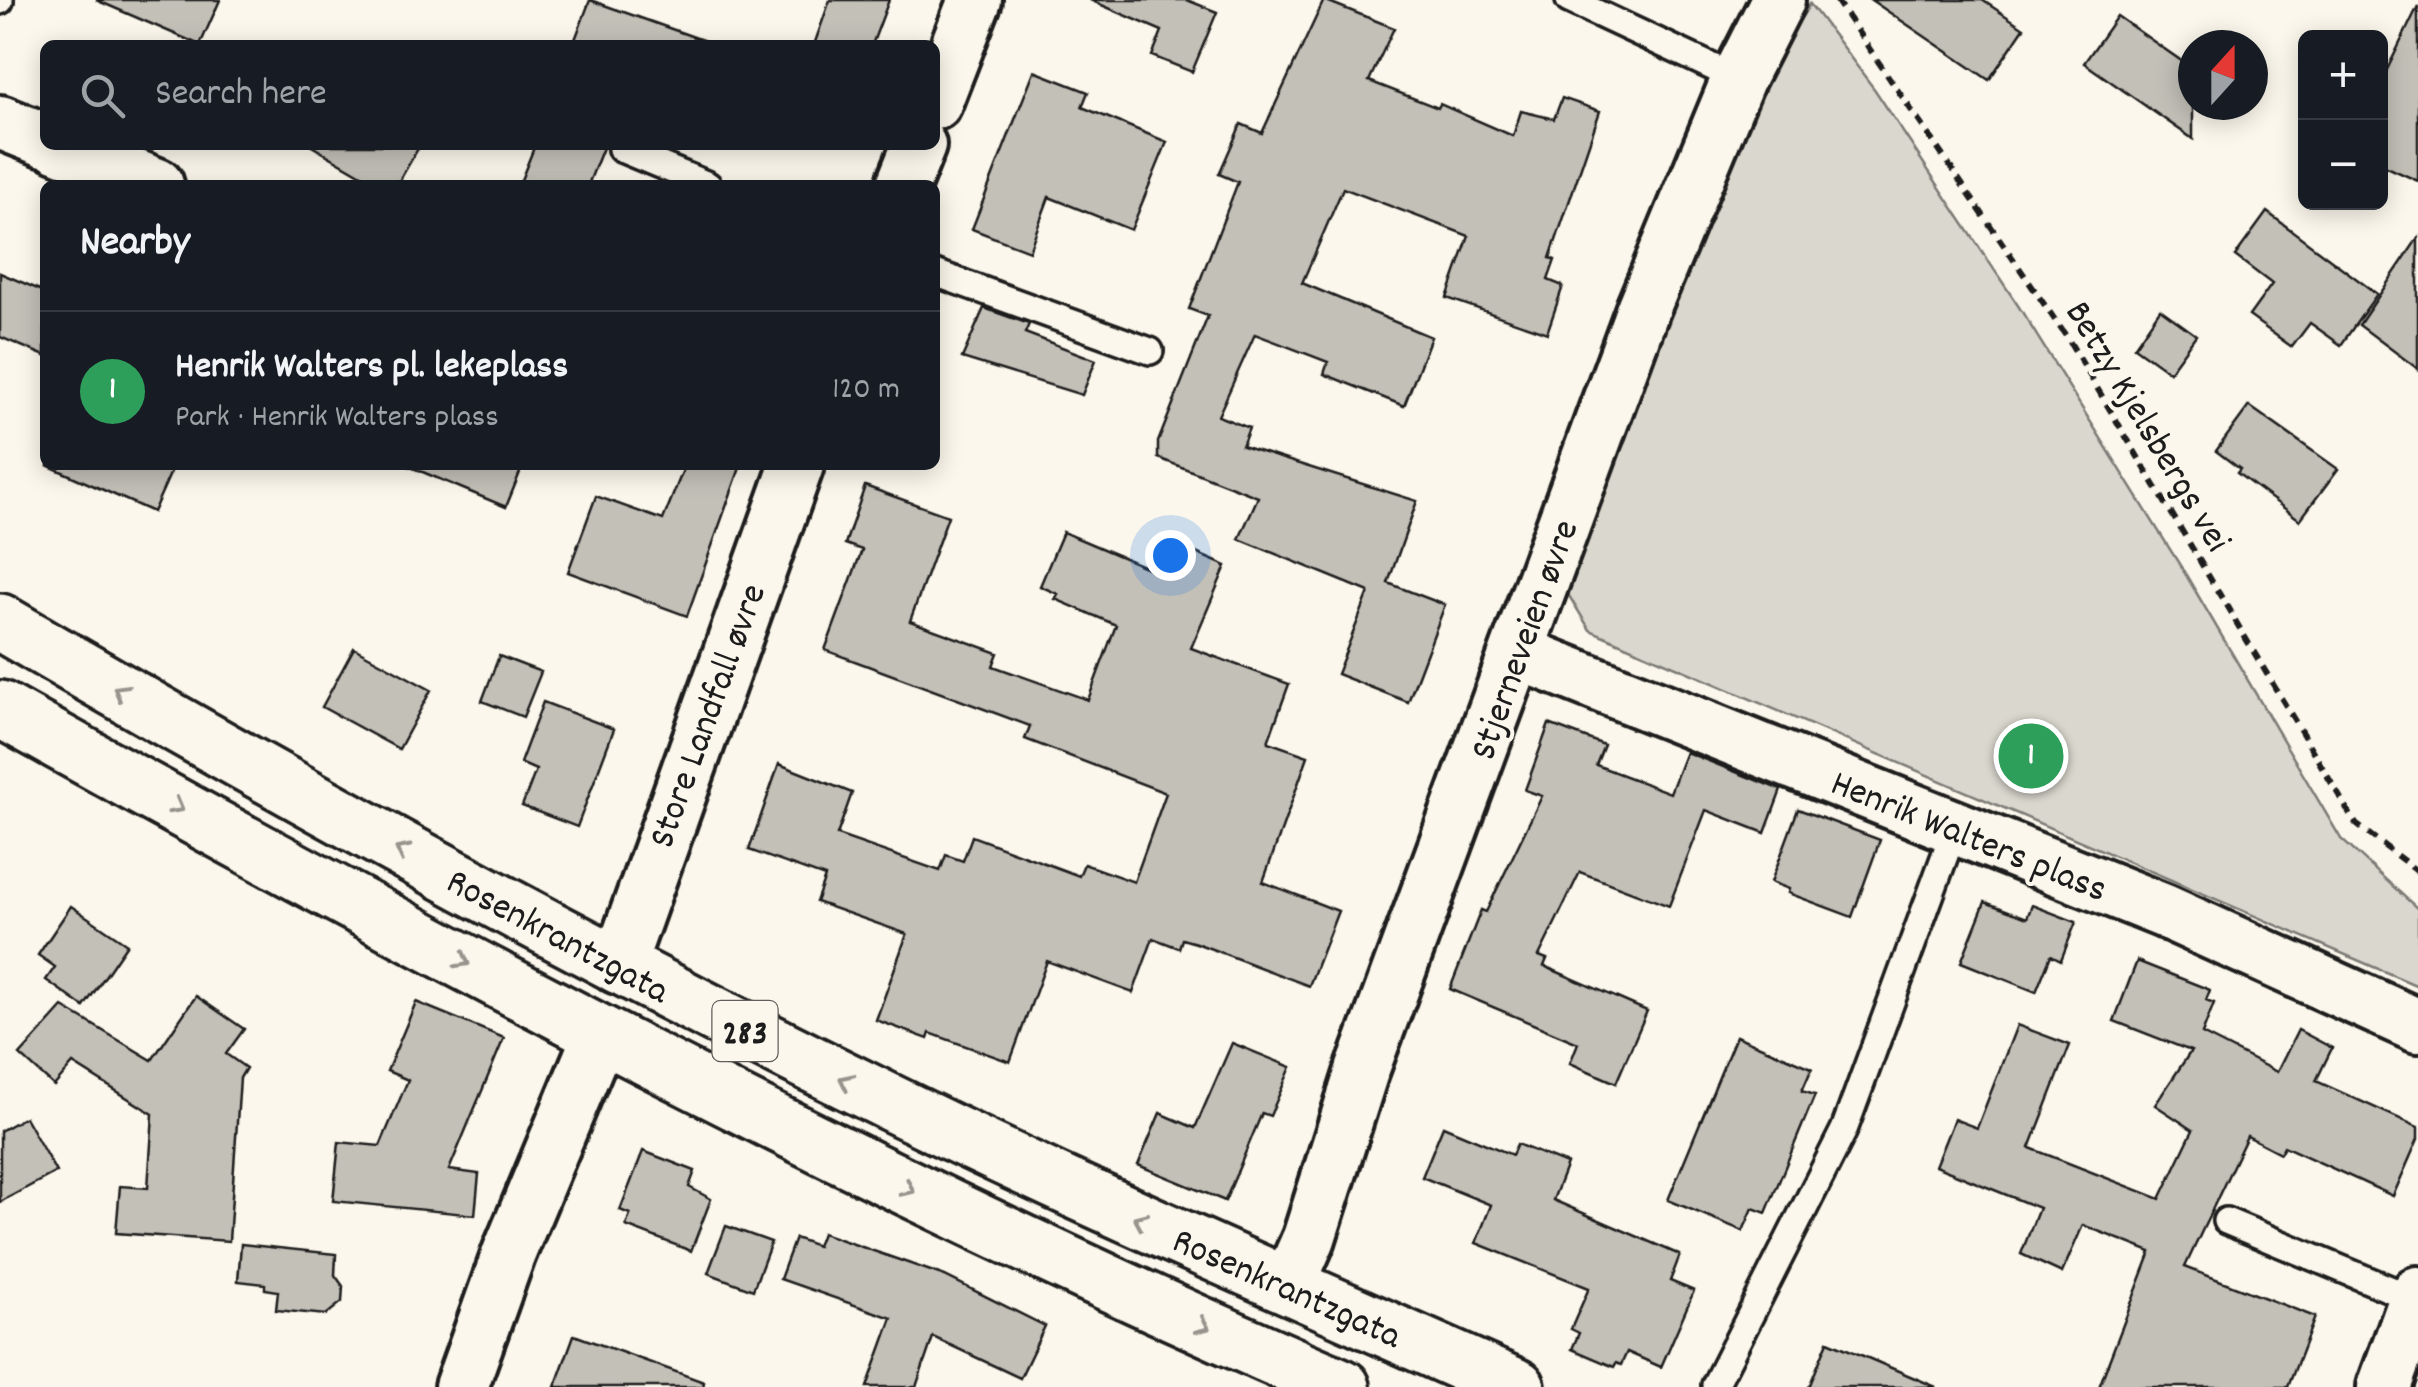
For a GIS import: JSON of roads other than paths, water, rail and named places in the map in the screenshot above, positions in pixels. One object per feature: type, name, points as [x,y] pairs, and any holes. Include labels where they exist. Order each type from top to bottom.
[{"type":"main road","name":"Rosenkrantzgata","points":[[0,622],[374,836],[618,966],[975,1144],[1518,1387]]},
{"type":"main road","name":"Rosenkrantzgata","points":[[0,709],[600,1034],[1083,1273],[1258,1370],[1342,1387]]},
{"type":"street","points":[[940,90],[975,0]]},
{"type":"street","name":"Stjerneveien øvre","points":[[1288,1286],[1309,1238],[1362,1071],[1650,290],[1738,80],[1778,0]]},
{"type":"street","points":[[0,122],[40,138]]},
{"type":"street","points":[[70,150],[144,180]]},
{"type":"street","points":[[905,180],[917,150]]},
{"type":"street","name":"Store Landfall øvre","points":[[618,966],[795,470]]},
{"type":"street","name":"Henrik Walters plass","points":[[1517,652],[2164,911],[2418,1026]]},
{"type":"street","points":[[461,1387],[509,1253],[600,1034]]},
{"type":"street","points":[[2384,1387],[2417,1297]]},
{"type":"lane","points":[[1570,0],[1738,80]]},
{"type":"lane","points":[[622,150],[696,180]]},
{"type":"lane","points":[[940,274],[1150,351]]},
{"type":"lane","points":[[1715,1385],[1844,1130],[1955,828]]},
{"type":"lane","points":[[2226,1221],[2417,1297]]},
{"type":"place","name":"Henrik Walters pl. lekeplass","points":[[2031,756]]}]
